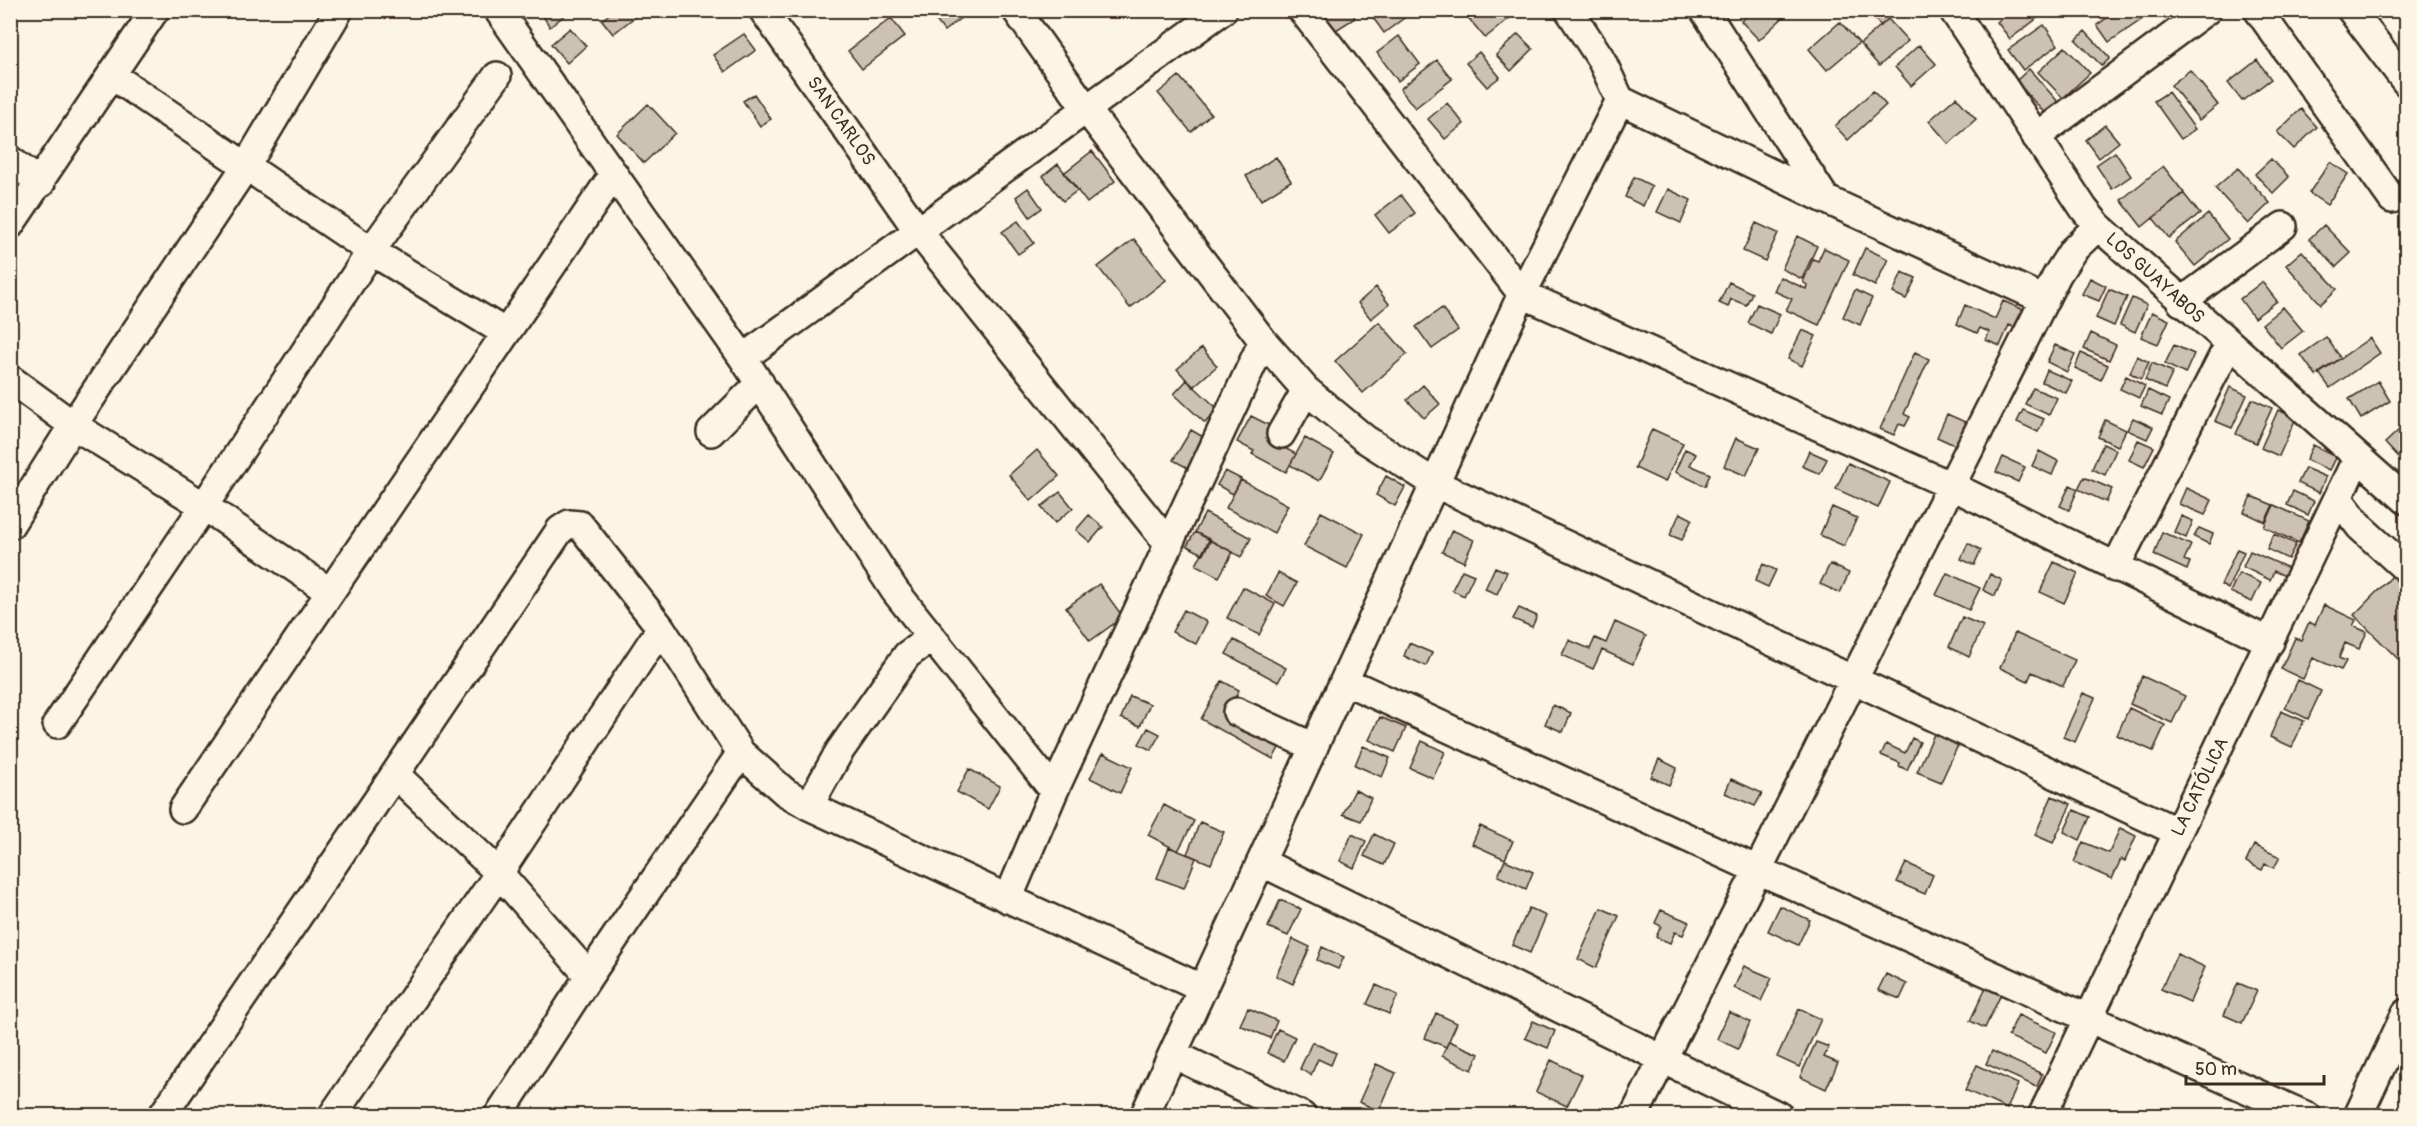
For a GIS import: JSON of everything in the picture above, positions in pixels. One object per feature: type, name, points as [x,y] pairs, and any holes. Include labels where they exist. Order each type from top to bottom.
[{"type":"street","points":[[10,225],[41,183],[155,10]]},
{"type":"street","points":[[10,525],[73,425],[246,166],[339,10]]},
{"type":"street","points":[[498,10],[743,358],[895,591],[1054,791]]},
{"type":"street","name":"SAN CARLOS","points":[[763,10],[918,231],[1169,545]]},
{"type":"street","points":[[1016,10],[1087,110],[1263,341],[1306,390],[1365,439],[1436,484],[2178,832]]},
{"type":"street","points":[[743,358],[1223,10]]},
{"type":"street","points":[[1302,10],[1522,294],[1952,486],[2115,568],[2270,642]]},
{"type":"street","points":[[1704,10],[1825,199]]},
{"type":"street","name":"LOS GUAYABOS","points":[[1953,10],[2084,209],[2098,226],[2406,500]]},
{"type":"street","points":[[2036,137],[2207,10]]},
{"type":"street","points":[[2258,10],[2392,199]]},
{"type":"street","points":[[2351,10],[2406,82]]},
{"type":"street","points":[[1579,14],[1620,100],[1825,199],[2045,300]]},
{"type":"street","points":[[113,76],[371,251],[506,333]]},
{"type":"street","points":[[57,724],[204,506],[371,251],[497,76]]},
{"type":"street","points":[[1144,1116],[1522,294],[1620,100]]},
{"type":"street","points":[[10,160],[41,183]]},
{"type":"street","points":[[183,809],[614,174]]},
{"type":"street","points":[[1634,1116],[2045,300],[2073,250],[2098,226]]},
{"type":"street","points":[[2181,302],[2283,226]]},
{"type":"street","points":[[1008,899],[1054,791],[1263,341]]},
{"type":"street","points":[[2115,568],[2229,344]]},
{"type":"street","points":[[10,379],[73,425],[204,506],[330,592]]},
{"type":"street","points":[[711,432],[760,383]]},
{"type":"street","points":[[1281,434],[1306,390]]},
{"type":"street","name":"LA CATÓLICA","points":[[2042,1116],[2357,458]]},
{"type":"street","points":[[2338,498],[2360,527],[2406,569]]},
{"type":"street","points":[[162,1116],[560,530],[569,524],[580,525],[661,628],[741,753],[785,792],[809,806],[1203,989]]},
{"type":"street","points":[[332,1116],[500,873],[661,628]]},
{"type":"street","points":[[809,806],[839,752],[907,655],[932,637]]},
{"type":"street","points":[[1344,681],[1758,870],[2307,1116]]},
{"type":"street","points":[[1237,712],[1314,747]]},
{"type":"street","points":[[498,1116],[589,976],[741,753]]},
{"type":"street","points":[[395,774],[500,873],[589,976]]},
{"type":"street","points":[[1261,862],[1779,1116]]},
{"type":"street","points":[[2358,1116],[2403,1028]]},
{"type":"street","points":[[1173,1054],[1302,1116]]},
{"type":"building","points":[[539,10],[571,10],[550,27]]},
{"type":"building","points":[[614,10],[640,10],[641,12],[613,34],[602,20]]},
{"type":"building","points":[[928,10],[971,10],[944,31]]},
{"type":"building","points":[[1319,10],[1351,10],[1355,18],[1333,32]]},
{"type":"building","points":[[1377,10],[1405,10],[1408,15],[1384,33],[1371,15]]},
{"type":"building","points":[[1470,10],[1516,10],[1517,12],[1485,38],[1466,15]]},
{"type":"building","points":[[1752,10],[1791,10],[1759,40],[1741,21]]},
{"type":"building","points":[[1866,10],[1897,10],[1881,26]]},
{"type":"building","points":[[2011,10],[2028,10],[2035,20],[2010,39],[1997,22]]},
{"type":"building","points":[[2118,10],[2139,10],[2144,18],[2109,42],[2097,25]]},
{"type":"building","points":[[891,18],[905,36],[862,69],[848,51]]},
{"type":"building","points":[[1888,19],[1908,41],[1879,66],[1860,44]]},
{"type":"building","points":[[1840,22],[1859,43],[1827,70],[1809,49]]},
{"type":"building","points":[[2044,25],[2058,45],[2023,70],[2008,50]]},
{"type":"building","points":[[570,28],[586,46],[567,63],[551,44]]},
{"type":"building","points":[[2085,31],[2110,58],[2102,66],[2076,40]]},
{"type":"building","points":[[744,34],[756,50],[725,72],[713,55]]},
{"type":"building","points":[[1518,34],[1533,49],[1511,71],[1496,55]]},
{"type":"building","points":[[1399,36],[1420,64],[1398,81],[1377,53]]},
{"type":"building","points":[[1919,45],[1936,64],[1911,86],[1895,67]]},
{"type":"building","points":[[2065,47],[2090,73],[2063,98],[2038,72]]},
{"type":"building","points":[[1479,52],[1500,77],[1487,87],[1466,63]]},
{"type":"building","points":[[1437,60],[1452,79],[1415,108],[1400,89]]},
{"type":"building","points":[[2257,60],[2271,79],[2242,101],[2228,83]]},
{"type":"building","points":[[2029,69],[2060,104],[2047,116],[2016,81]]},
{"type":"building","points":[[2190,70],[2218,105],[2199,120],[2171,85]]},
{"type":"building","points":[[1179,76],[1211,114],[1191,132],[1158,93]]},
{"type":"building","points":[[1873,91],[1886,105],[1848,140],[1835,126]]},
{"type":"building","points":[[2168,92],[2195,129],[2181,139],[2154,101]]},
{"type":"building","points":[[754,94],[771,119],[760,126],[743,101]]},
{"type":"building","points":[[1956,97],[1976,119],[1949,144],[1929,121]]},
{"type":"building","points":[[1447,103],[1464,124],[1445,139],[1428,119]]},
{"type":"building","points":[[648,104],[675,133],[644,163],[617,134]]},
{"type":"building","points":[[2301,109],[2317,127],[2294,149],[2277,132]]},
{"type":"building","points":[[2105,125],[2119,142],[2099,158],[2086,140]]},
{"type":"building","points":[[1092,151],[1115,181],[1087,203],[1064,173]]},
{"type":"building","points":[[2115,152],[2131,176],[2112,189],[2096,165]]},
{"type":"building","points":[[1276,157],[1291,181],[1261,200],[1246,176]]},
{"type":"building","points":[[2271,159],[2289,177],[2273,193],[2255,174]]},
{"type":"building","points":[[2330,162],[2348,174],[2327,205],[2309,193]]},
{"type":"building","points":[[1058,164],[1078,190],[1063,201],[1043,176]]},
{"type":"building","points":[[2163,166],[2184,193],[2142,227],[2121,200]]},
{"type":"building","points":[[2238,168],[2270,203],[2248,224],[2215,188]]},
{"type":"building","points":[[1634,177],[1652,186],[1643,206],[1625,197]]},
{"type":"building","points":[[1028,188],[1042,208],[1030,217],[1016,197]]},
{"type":"building","points":[[1668,189],[1691,200],[1681,223],[1657,212]]},
{"type":"building","points":[[2184,194],[2200,214],[2169,238],[2153,218]]},
{"type":"building","points":[[1401,195],[1415,213],[1389,233],[1375,215]]},
{"type":"building","points":[[2208,214],[2228,239],[2195,266],[2175,242]]},
{"type":"building","points":[[1018,221],[1034,243],[1018,254],[1002,232]]},
{"type":"building","points":[[1756,223],[1778,233],[1765,261],[1743,251]]},
{"type":"building","points":[[2324,225],[2351,253],[2336,267],[2309,239]]},
{"type":"building","points":[[1797,236],[1817,246],[1802,279],[1782,269]]},
{"type":"building","points":[[1134,239],[1166,280],[1130,308],[1098,267]]},
{"type":"building","points":[[1824,248],[1849,260],[1819,325],[1786,310],[1792,299],[1774,291],[1780,277],[1806,289],[1807,285],[1803,282],[1813,259],[1818,261]]},
{"type":"building","points":[[1865,248],[1888,259],[1875,286],[1853,275]]},
{"type":"building","points":[[2302,251],[2337,289],[2321,304],[2286,265]]},
{"type":"building","points":[[1902,272],[1916,278],[1906,299],[1893,293]]},
{"type":"building","points":[[2090,278],[2106,286],[2099,301],[2082,294]]},
{"type":"building","points":[[1729,282],[1752,293],[1746,305],[1731,299],[1728,307],[1719,303]]},
{"type":"building","points":[[2262,282],[2277,301],[2254,318],[2240,299]]},
{"type":"building","points":[[1376,287],[1389,304],[1371,319],[1358,303]]},
{"type":"building","points":[[2109,289],[2127,297],[2114,326],[2096,318]]},
{"type":"building","points":[[1855,290],[1872,298],[1860,325],[1843,317]]},
{"type":"building","points":[[2132,298],[2147,305],[2135,332],[2120,325]]},
{"type":"building","points":[[2003,301],[2024,310],[2016,328],[2009,325],[2000,346],[1986,340],[1989,332],[1980,328],[1977,333],[1957,324],[1965,305],[1995,319]]},
{"type":"building","points":[[1757,304],[1780,314],[1771,334],[1748,323]]},
{"type":"building","points":[[2283,307],[2303,331],[2281,348],[2262,324]]},
{"type":"building","points":[[1442,308],[1458,330],[1432,349],[1416,327]]},
{"type":"building","points":[[2152,312],[2169,320],[2158,344],[2141,337]]},
{"type":"building","points":[[1379,322],[1407,354],[1363,393],[1335,361]]},
{"type":"building","points":[[1802,330],[1816,336],[1802,366],[1788,359]]},
{"type":"building","points":[[2091,333],[2116,345],[2109,360],[2084,349]]},
{"type":"building","points":[[2326,337],[2341,358],[2316,376],[2301,355]]},
{"type":"building","points":[[2370,338],[2380,353],[2330,388],[2319,373]]},
{"type":"building","points":[[2055,345],[2075,354],[2067,372],[2047,362]]},
{"type":"building","points":[[2174,345],[2194,354],[2185,374],[2165,364]]},
{"type":"building","points":[[1202,348],[1217,366],[1193,387],[1177,369]]},
{"type":"building","points":[[1915,352],[1929,359],[1904,414],[1910,417],[1905,426],[1899,424],[1894,435],[1880,429]]},
{"type":"building","points":[[2081,353],[2108,365],[2101,380],[2075,368]]},
{"type":"building","points":[[2137,356],[2149,362],[2141,379],[2130,373]]},
{"type":"building","points":[[2152,363],[2173,372],[2165,389],[2145,380]]},
{"type":"building","points":[[2047,370],[2072,381],[2066,393],[2042,382]]},
{"type":"building","points":[[2126,376],[2145,386],[2139,398],[2120,389]]},
{"type":"building","points":[[1187,380],[1218,409],[1205,423],[1174,394]]},
{"type":"building","points":[[2378,381],[2390,401],[2361,419],[2349,399]]},
{"type":"building","points":[[1423,385],[1440,404],[1424,418],[1407,400]]},
{"type":"building","points":[[2230,387],[2247,395],[2232,428],[2215,421]]},
{"type":"building","points":[[2033,388],[2057,398],[2049,415],[2025,404]]},
{"type":"building","points":[[2148,390],[2169,400],[2162,415],[2141,406]]},
{"type":"building","points":[[2252,399],[2272,408],[2256,443],[2236,434]]},
{"type":"building","points":[[2023,410],[2044,419],[2038,432],[2017,422]]},
{"type":"building","points":[[2278,410],[2296,418],[2279,456],[2261,448]]},
{"type":"building","points":[[1947,414],[1972,425],[1961,448],[1937,437]]},
{"type":"building","points":[[1251,416],[1277,429],[1271,441],[1296,454],[1286,472],[1252,454],[1254,451],[1237,442]]},
{"type":"building","points":[[2133,418],[2153,427],[2147,439],[2127,430]]},
{"type":"building","points":[[2105,420],[2126,430],[2118,446],[2098,437]]},
{"type":"building","points":[[1652,429],[1683,443],[1665,482],[1635,468]]},
{"type":"building","points":[[2400,429],[2406,436],[2406,466],[2385,443]]},
{"type":"building","points":[[1191,430],[1205,438],[1188,468],[1173,460]]},
{"type":"building","points":[[1305,438],[1334,454],[1319,481],[1290,465]]},
{"type":"building","points":[[1736,438],[1759,448],[1746,476],[1724,466]]},
{"type":"building","points":[[2138,440],[2154,447],[2144,467],[2129,460]]},
{"type":"building","points":[[2103,444],[2116,450],[2105,475],[2092,469]]},
{"type":"building","points":[[2313,445],[2336,456],[2329,470],[2306,460]]},
{"type":"building","points":[[1685,449],[1696,454],[1690,465],[1710,474],[1705,486],[1675,472]]},
{"type":"building","points":[[1037,450],[1059,476],[1031,501],[1009,475]]},
{"type":"building","points":[[1809,451],[1827,459],[1820,474],[1802,466]]},
{"type":"building","points":[[2039,451],[2058,461],[2052,475],[2032,466]]},
{"type":"building","points":[[2003,457],[2025,467],[2018,482],[1996,472]]},
{"type":"building","points":[[1848,463],[1890,482],[1878,508],[1836,489]]},
{"type":"building","points":[[2305,468],[2326,477],[2319,493],[2298,483]]},
{"type":"building","points":[[1225,471],[1241,479],[1233,494],[1217,485]]},
{"type":"building","points":[[1386,476],[1405,487],[1395,506],[1376,495]]},
{"type":"building","points":[[2084,477],[2112,489],[2106,502],[2078,489]]},
{"type":"building","points":[[1241,480],[1288,505],[1274,533],[1226,508]]},
{"type":"building","points":[[2070,485],[2078,489],[2069,510],[2060,506]]},
{"type":"building","points":[[2186,488],[2212,500],[2205,515],[2179,504]]},
{"type":"building","points":[[2293,491],[2314,501],[2308,515],[2287,505]]},
{"type":"building","points":[[1060,492],[1073,508],[1055,523],[1041,507]]},
{"type":"building","points":[[2251,496],[2273,505],[2265,522],[2244,512]]},
{"type":"building","points":[[2274,505],[2309,521],[2299,543],[2264,527]]},
{"type":"building","points":[[1832,507],[1857,518],[1844,546],[1820,535]]},
{"type":"building","points":[[1321,512],[1364,534],[1347,568],[1304,546]]},
{"type":"building","points":[[1205,513],[1251,538],[1241,557],[1195,532]]},
{"type":"building","points":[[1680,513],[1692,519],[1682,540],[1670,535]]},
{"type":"building","points":[[1089,515],[1103,527],[1090,542],[1076,530]]},
{"type":"building","points":[[2181,516],[2193,521],[2186,538],[2174,532]]},
{"type":"building","points":[[2199,528],[2213,534],[2209,544],[2194,537]]},
{"type":"building","points":[[1452,530],[1474,540],[1464,562],[1442,552]]},
{"type":"building","points":[[1195,532],[1211,540],[1203,554],[1187,546]]},
{"type":"building","points":[[2162,532],[2191,545],[2184,560],[2190,562],[2187,570],[2154,555]]},
{"type":"building","points":[[2274,534],[2296,544],[2288,559],[2267,549]]},
{"type":"building","points":[[1209,540],[1233,552],[1219,577],[1196,565]]},
{"type":"building","points":[[1968,543],[1981,550],[1974,565],[1961,559]]},
{"type":"building","points":[[2237,549],[2244,552],[2228,589],[2221,585]]},
{"type":"building","points":[[2250,551],[2291,569],[2287,577],[2274,571],[2270,580],[2243,567]]},
{"type":"building","points":[[2054,562],[2078,573],[2064,603],[2040,592]]},
{"type":"building","points":[[1763,564],[1776,570],[1768,587],[1755,581]]},
{"type":"building","points":[[1830,564],[1849,573],[1840,593],[1820,584]]},
{"type":"building","points":[[1495,567],[1507,572],[1497,594],[1485,589]]},
{"type":"building","points":[[1462,570],[1474,575],[1464,596],[1452,590]]},
{"type":"building","points":[[2398,570],[2406,578],[2406,667],[2354,615]]},
{"type":"building","points":[[1278,573],[1297,583],[1284,606],[1266,596]]},
{"type":"building","points":[[1947,573],[1980,588],[1969,610],[1936,595]]},
{"type":"building","points":[[2239,573],[2261,583],[2252,602],[2230,592]]},
{"type":"building","points":[[1990,574],[2002,580],[1995,596],[1983,590]]},
{"type":"building","points":[[1099,584],[1123,617],[1090,641],[1066,608]]},
{"type":"building","points":[[1243,587],[1275,604],[1259,635],[1227,618]]},
{"type":"building","points":[[2324,605],[2356,620],[2353,626],[2367,632],[2359,649],[2345,643],[2339,658],[2346,661],[2341,670],[2313,658],[2303,679],[2281,669],[2295,638],[2301,640],[2309,622],[2315,625]]},
{"type":"building","points":[[1519,608],[1537,616],[1532,627],[1513,619]]},
{"type":"building","points":[[1184,610],[1207,622],[1196,644],[1172,632]]},
{"type":"building","points":[[1962,617],[1983,626],[1969,657],[1949,647]]},
{"type":"building","points":[[1615,622],[1646,636],[1633,664],[1602,650],[1593,669],[1562,655],[1569,640],[1590,649],[1595,638],[1606,643]]},
{"type":"building","points":[[2015,633],[2075,660],[2063,686],[2032,672],[2028,681],[2000,668]]},
{"type":"building","points":[[1234,640],[1286,668],[1278,682],[1226,654]]},
{"type":"building","points":[[1409,643],[1432,653],[1426,666],[1404,656]]},
{"type":"building","points":[[2142,676],[2185,696],[2172,723],[2130,704]]},
{"type":"building","points":[[2298,680],[2321,691],[2308,719],[2285,708]]},
{"type":"building","points":[[1222,681],[1239,690],[1227,712],[1282,742],[1273,759],[1201,719]]},
{"type":"building","points":[[2083,693],[2095,698],[2075,742],[2063,737]]},
{"type":"building","points":[[1130,696],[1150,704],[1140,726],[1121,718]]},
{"type":"building","points":[[1553,705],[1571,713],[1563,732],[1545,724]]},
{"type":"building","points":[[2129,708],[2165,725],[2153,751],[2117,735]]},
{"type":"building","points":[[2281,711],[2304,721],[2292,747],[2270,737]]},
{"type":"building","points":[[1380,717],[1406,728],[1395,752],[1369,740]]},
{"type":"building","points":[[1148,728],[1160,734],[1151,750],[1139,744]]},
{"type":"building","points":[[1935,732],[1959,743],[1941,782],[1917,772]]},
{"type":"building","points":[[1912,738],[1920,742],[1907,770],[1899,766],[1900,763],[1881,755],[1886,744],[1905,753]]},
{"type":"building","points":[[1422,741],[1445,752],[1433,778],[1410,768]]},
{"type":"building","points":[[1363,746],[1390,758],[1382,777],[1355,765]]},
{"type":"building","points":[[1103,753],[1132,767],[1120,793],[1090,778]]},
{"type":"building","points":[[1659,759],[1677,768],[1669,785],[1651,777]]},
{"type":"building","points":[[969,769],[1000,786],[988,809],[957,792]]},
{"type":"building","points":[[1731,779],[1762,793],[1755,806],[1725,793]]},
{"type":"building","points":[[1355,790],[1371,798],[1361,821],[1343,814]]},
{"type":"building","points":[[2052,796],[2071,804],[2053,843],[2035,835]]},
{"type":"building","points":[[1164,805],[1194,821],[1178,851],[1148,835]]},
{"type":"building","points":[[2074,810],[2090,817],[2080,840],[2064,832]]},
{"type":"building","points":[[1200,822],[1224,832],[1211,864],[1187,854]]},
{"type":"building","points":[[1480,826],[1513,841],[1505,859],[1472,844]]},
{"type":"building","points":[[2120,828],[2136,836],[2125,861],[2121,859],[2112,879],[2074,862],[2083,842],[2109,853]]},
{"type":"building","points":[[1352,834],[1366,841],[1354,868],[1340,861]]},
{"type":"building","points":[[1374,834],[1394,844],[1384,865],[1364,856]]},
{"type":"building","points":[[2254,845],[2280,857],[2274,868],[2265,864],[2262,870],[2246,862]]},
{"type":"building","points":[[1169,847],[1196,858],[1184,888],[1157,878]]},
{"type":"building","points":[[1505,860],[1533,872],[1526,889],[1498,876]]},
{"type":"building","points":[[1906,863],[1933,875],[1925,894],[1897,882]]},
{"type":"building","points":[[1280,900],[1301,909],[1288,936],[1268,927]]},
{"type":"building","points":[[1780,906],[1810,920],[1798,945],[1768,931]]},
{"type":"building","points":[[1529,908],[1546,916],[1530,953],[1512,945]]},
{"type":"building","points":[[1601,908],[1619,916],[1596,968],[1578,959]]},
{"type":"building","points":[[1661,910],[1689,922],[1683,935],[1675,932],[1670,943],[1656,937],[1661,926],[1655,923]]},
{"type":"building","points":[[1293,939],[1310,947],[1293,984],[1276,976]]},
{"type":"building","points":[[1322,947],[1344,957],[1338,969],[1317,960]]},
{"type":"building","points":[[2177,954],[2205,967],[2190,1002],[2161,989]]},
{"type":"building","points":[[1744,966],[1772,978],[1761,1001],[1734,988]]},
{"type":"building","points":[[1886,974],[1907,984],[1900,999],[1878,990]]},
{"type":"building","points":[[1988,983],[2003,990],[1985,1028],[1970,1021]]},
{"type":"building","points":[[2238,983],[2257,991],[2242,1023],[2224,1015]]},
{"type":"building","points":[[1376,985],[1398,995],[1389,1014],[1367,1004]]},
{"type":"building","points":[[1248,1008],[1277,1021],[1270,1038],[1240,1025]]},
{"type":"building","points":[[1799,1009],[1821,1019],[1799,1067],[1777,1057]]},
{"type":"building","points":[[1729,1012],[1750,1022],[1738,1049],[1717,1039]]},
{"type":"building","points":[[1436,1013],[1457,1023],[1446,1047],[1425,1038]]},
{"type":"building","points":[[2018,1015],[2056,1032],[2046,1053],[2008,1036]]},
{"type":"building","points":[[1533,1021],[1555,1031],[1548,1048],[1525,1038]]},
{"type":"building","points":[[1278,1029],[1295,1037],[1284,1061],[1267,1053]]},
{"type":"building","points":[[1449,1041],[1479,1054],[1472,1070],[1442,1056]]},
{"type":"building","points":[[1312,1042],[1336,1053],[1331,1065],[1318,1059],[1311,1075],[1300,1069]]},
{"type":"building","points":[[1816,1042],[1829,1047],[1824,1057],[1838,1063],[1826,1089],[1800,1077]]},
{"type":"building","points":[[1992,1051],[2042,1074],[2037,1087],[1986,1064]]},
{"type":"building","points":[[1551,1060],[1582,1075],[1567,1106],[1536,1092]]},
{"type":"building","points":[[1376,1064],[1396,1073],[1379,1111],[1359,1102]]},
{"type":"building","points":[[1977,1065],[2018,1084],[2007,1109],[1965,1090]]}]
